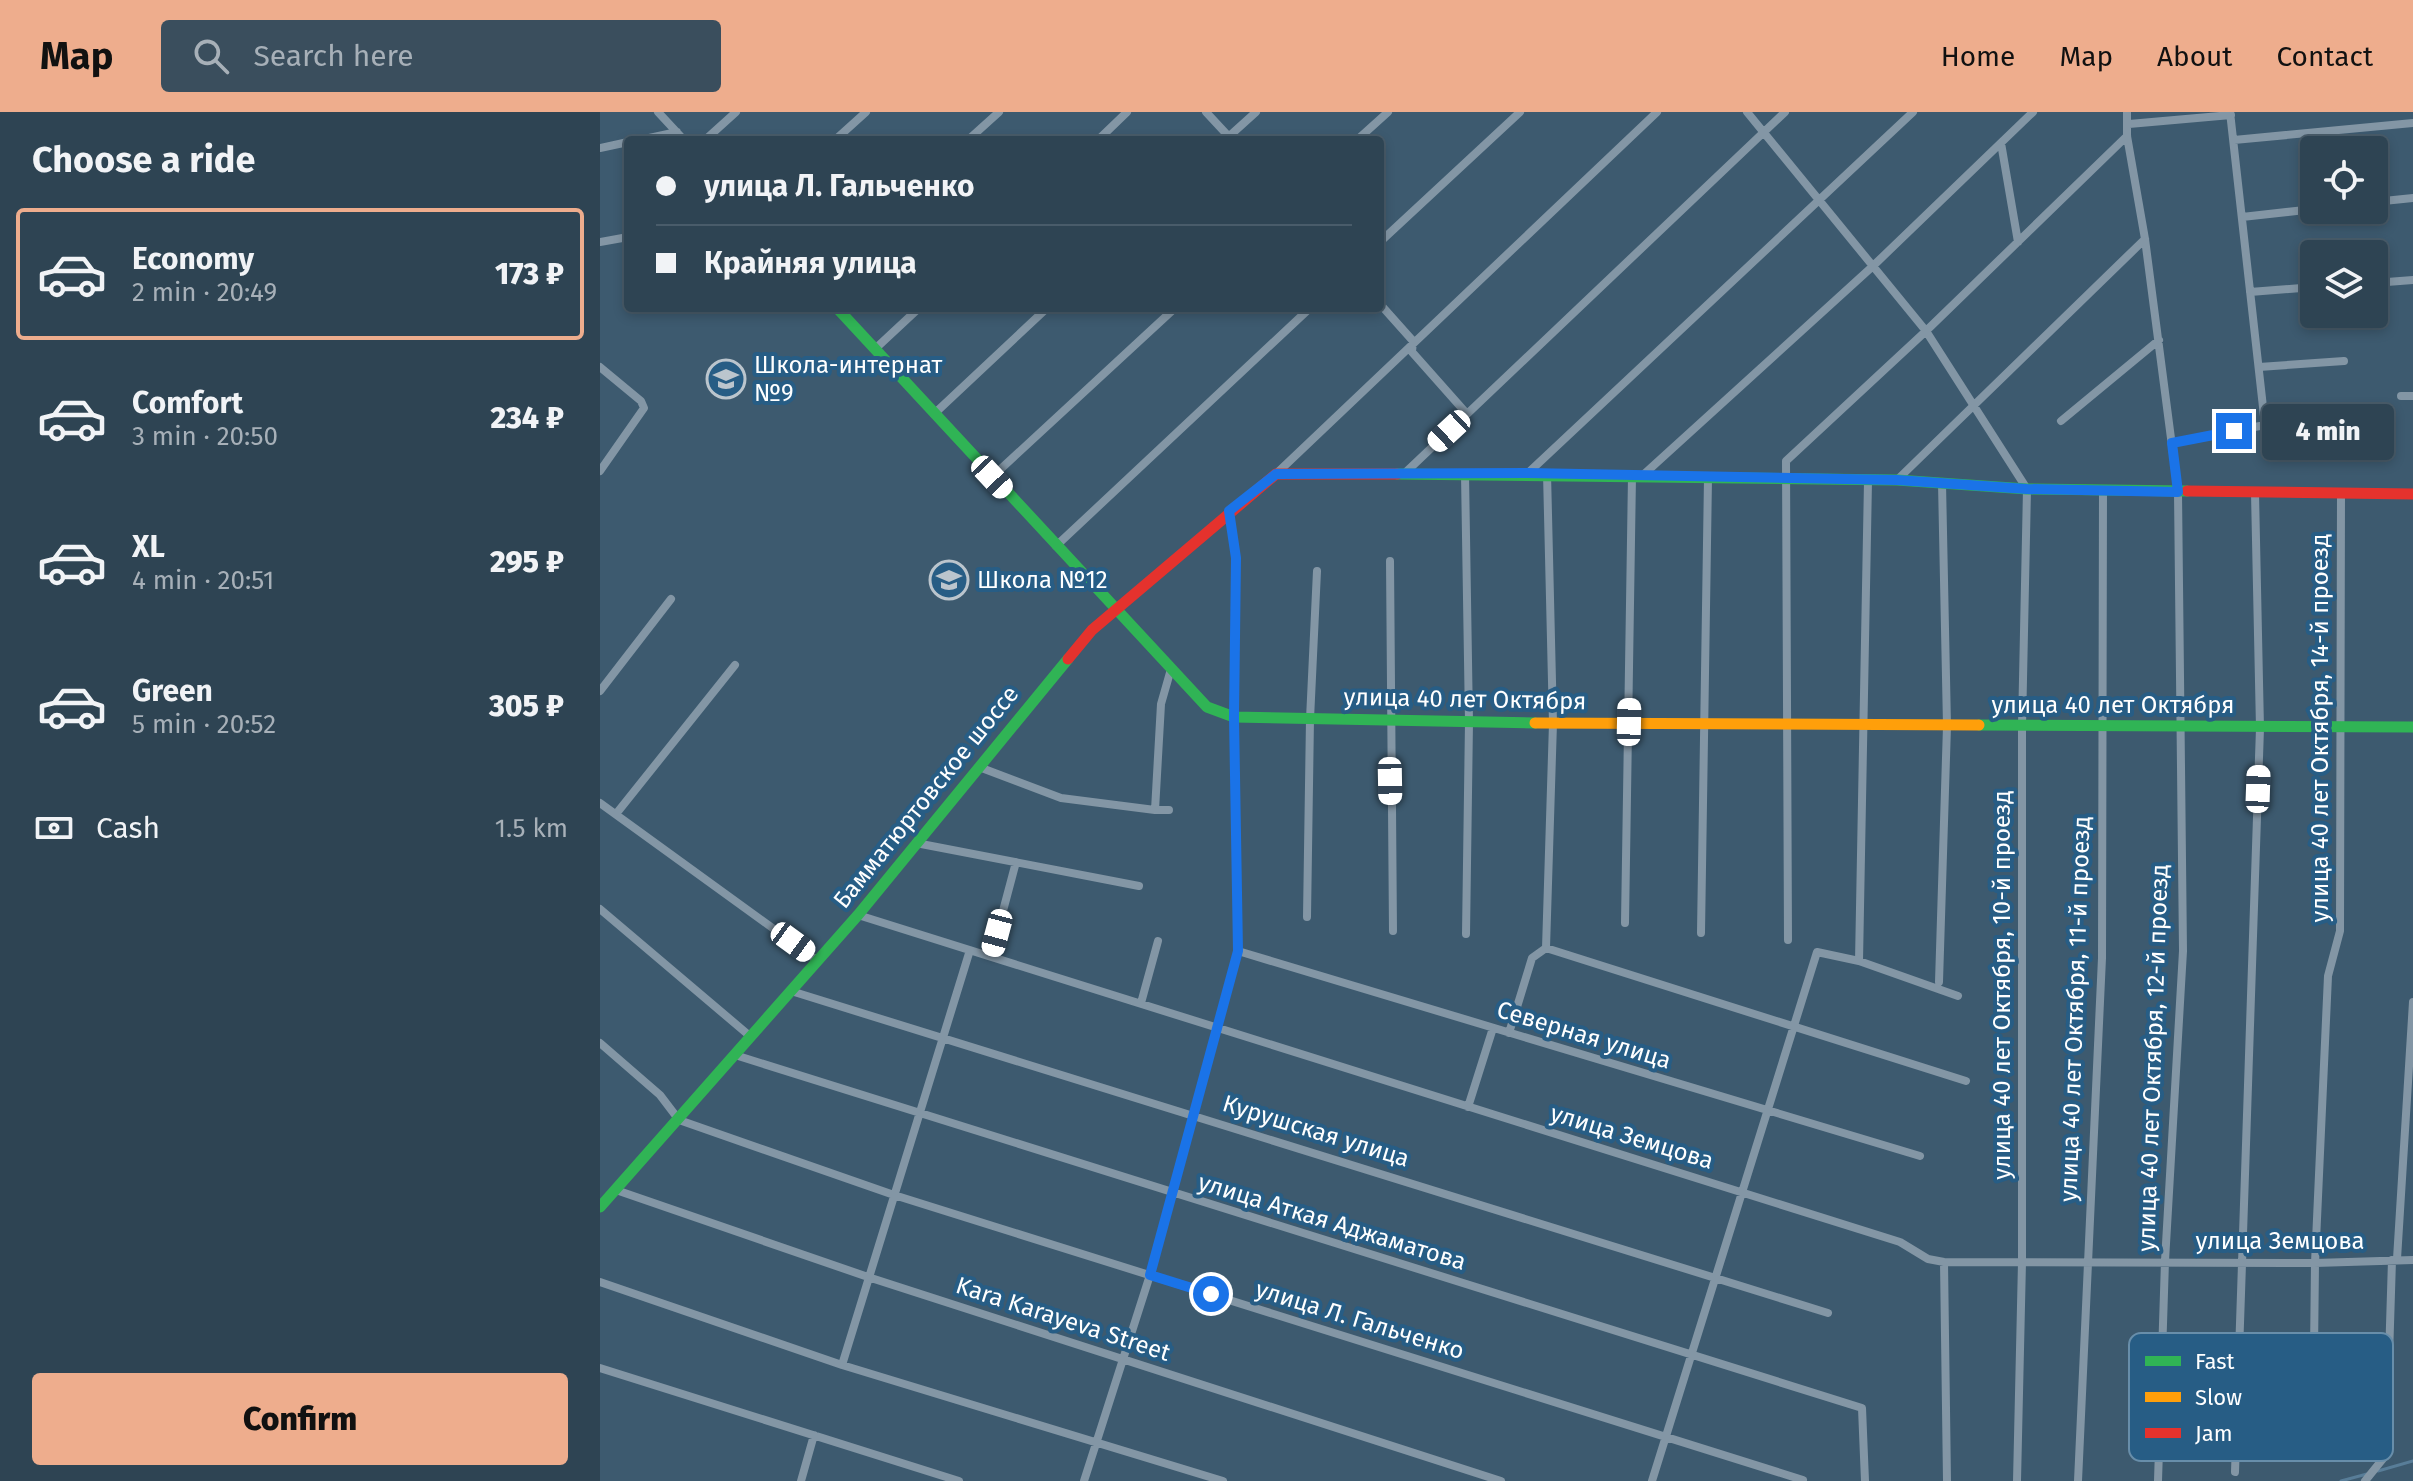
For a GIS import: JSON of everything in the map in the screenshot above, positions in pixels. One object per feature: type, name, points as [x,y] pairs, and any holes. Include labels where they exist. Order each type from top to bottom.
[{"type":"street","points":[[658,112],[680,136]]},
{"type":"street","points":[[709,136],[736,112]]},
{"type":"street","points":[[839,136],[866,112]]},
{"type":"street","points":[[972,136],[999,112]]},
{"type":"street","points":[[1102,136],[1127,112]]},
{"type":"street","points":[[1206,112],[1226,136]]},
{"type":"street","points":[[1232,136],[1256,112]]},
{"type":"street","points":[[1361,136],[1388,112]]},
{"type":"street","points":[[1384,238],[1520,112]]},
{"type":"street","points":[[1276,474],[1657,112]]},
{"type":"street","points":[[1747,112],[1926,331],[2027,489]]},
{"type":"street","points":[[1406,472],[1785,112]]},
{"type":"street","points":[[1528,473],[1913,112]]},
{"type":"street","points":[[1625,923],[1637,476],[1873,266],[2033,112]]},
{"type":"street","name":"улица 40 лет Октября, 12-й проезд","points":[[2127,112],[2127,136],[2145,239],[2178,492],[2183,951],[2163,1333]]},
{"type":"street","points":[[2129,124],[2231,114],[2265,425],[2172,443]]},
{"type":"street","points":[[2234,140],[2413,123]]},
{"type":"street","points":[[658,136],[677,132]]},
{"type":"street","points":[[1788,940],[1786,461],[1926,331],[2127,136]]},
{"type":"street","points":[[600,148],[624,143]]},
{"type":"street","points":[[2001,143],[2018,242]]},
{"type":"street","points":[[2388,201],[2413,198]]},
{"type":"street","points":[[2242,217],[2300,211]]},
{"type":"street","points":[[600,242],[624,238]]},
{"type":"street","points":[[1897,480],[2145,239]]},
{"type":"street","points":[[2388,282],[2413,280]]},
{"type":"street","points":[[2250,292],[2300,288]]},
{"type":"street","points":[[1384,308],[1413,341],[1412,352],[1467,414]]},
{"type":"street","name":"улица 40 лет Октября","points":[[841,312],[1207,707],[1234,717],[2022,727],[2413,727]]},
{"type":"street","points":[[875,349],[915,312]]},
{"type":"street","points":[[934,414],[1043,312]]},
{"type":"street","points":[[992,477],[1171,312]]},
{"type":"street","points":[[1056,546],[1306,312]]},
{"type":"street","points":[[2061,421],[2159,340]]},
{"type":"street","points":[[2259,367],[2344,361]]},
{"type":"street","points":[[600,367],[641,401],[644,408],[600,471]]},
{"type":"street","points":[[2401,396],[2413,396]]},
{"type":"street","points":[[1276,474],[1547,473],[1897,480],[2027,489],[2413,494]]},
{"type":"street","points":[[1546,948],[1553,723],[1547,473]]},
{"type":"street","name":"Бамматюртовское шоссе","points":[[600,1207],[858,915],[1092,630],[1276,474]]},
{"type":"street","points":[[1465,474],[1469,722],[1466,934]]},
{"type":"street","points":[[1701,933],[1708,478]]},
{"type":"street","points":[[1859,961],[1868,481]]},
{"type":"street","points":[[1939,982],[1947,726],[1942,483]]},
{"type":"street","name":"улица 40 лет Октября, 10-й проезд","points":[[2017,1481],[2022,1262],[2022,727],[2027,489]]},
{"type":"street","name":"улица 40 лет Октября, 11-й проезд","points":[[2078,1481],[2085,1262],[2102,958],[2103,490]]},
{"type":"street","points":[[2240,1333],[2260,728],[2255,493]]},
{"type":"street","name":"улица 40 лет Октября, 14-й проезд","points":[[2314,1333],[2328,976],[2340,931],[2338,728],[2341,493]]},
{"type":"street","points":[[1084,1481],[1150,1275],[1238,951],[1234,717],[1236,558],[1229,511]]},
{"type":"street","points":[[1390,561],[1393,931]]},
{"type":"street","points":[[1307,917],[1310,719],[1317,571]]},
{"type":"street","points":[[600,691],[671,599]]},
{"type":"street","points":[[616,814],[735,665]]},
{"type":"street","points":[[1155,810],[1161,704],[1171,669]]},
{"type":"street","points":[[979,767],[1061,798],[1169,810]]},
{"type":"street","points":[[600,803],[818,961]]},
{"type":"street","points":[[916,843],[1139,886]]},
{"type":"street","points":[[991,956],[1016,862]]},
{"type":"street","points":[[600,909],[751,1037]]},
{"type":"street","name":"улица Земцова","points":[[858,915],[1900,1242],[1928,1259],[1944,1262],[2315,1263],[2413,1260]]},
{"type":"street","points":[[1141,1003],[1158,941]]},
{"type":"street","points":[[1546,948],[1966,1081]]},
{"type":"street","points":[[1509,1033],[1532,958],[1546,948]]},
{"type":"street","points":[[842,1365],[970,950]]},
{"type":"street","name":"Северная улица","points":[[1238,951],[1920,1156]]},
{"type":"street","points":[[1652,1481],[1791,1027],[1817,952],[1859,961],[1958,996]]},
{"type":"street","name":"Курушская улица","points":[[791,991],[1828,1313]]},
{"type":"street","points":[[2391,1333],[2413,1002]]},
{"type":"street","points":[[1468,1107],[1493,1028]]},
{"type":"street","points":[[600,1043],[660,1095],[679,1120]]},
{"type":"street","name":"улица Аткая Аджаматова","points":[[735,1055],[1862,1408],[1865,1481]]},
{"type":"street","name":"улица Л. Гальченко","points":[[679,1120],[894,1195],[1803,1480]]},
{"type":"street","name":"Kara Karayeva Street","points":[[616,1190],[868,1277],[1501,1481]]},
{"type":"street","points":[[1944,1262],[1947,1481]]},
{"type":"street","points":[[600,1282],[842,1365],[1223,1481]]},
{"type":"street","points":[[600,1368],[959,1481]]},
{"type":"street","points":[[801,1481],[814,1435]]},
{"type":"street","name":"улица 40 лет Октября, 12-й проезд","points":[[2158,1481],[2159,1461]]},
{"type":"street","points":[[2235,1461],[2235,1472]]},
{"type":"street","points":[[2365,1481],[2381,1461]]},
{"type":"waterway","points":[[2378,1471],[2413,1461]]},
{"type":"waterway","points":[[2341,1481],[2367,1474]]},
{"type":"traffic: fast","points":[[841,312],[1207,707],[1234,717],[1535,723]]},
{"type":"traffic: fast","points":[[1397,474],[1897,480],[2027,489],[2187,491]]},
{"type":"traffic: fast","points":[[600,1207],[858,915],[1068,659]]},
{"type":"traffic: fast","points":[[1979,725],[2413,727]]},
{"type":"traffic: slow","points":[[1535,723],[1979,725]]},
{"type":"traffic: jam","points":[[1068,659],[1092,630],[1276,474],[1397,474]]},
{"type":"traffic: jam","points":[[2187,491],[2413,494]]},
{"type":"place","name":"Школа-интернат №9","points":[[726,379]]},
{"type":"place","name":"Школа №12","points":[[949,580]]},
{"type":"route","points":[[1211,1294],[1150,1275],[1238,951],[1234,717],[1236,558],[1229,511],[1276,474],[1528,473],[1897,480],[2027,489],[2178,492],[2172,443],[2234,431]]}]
